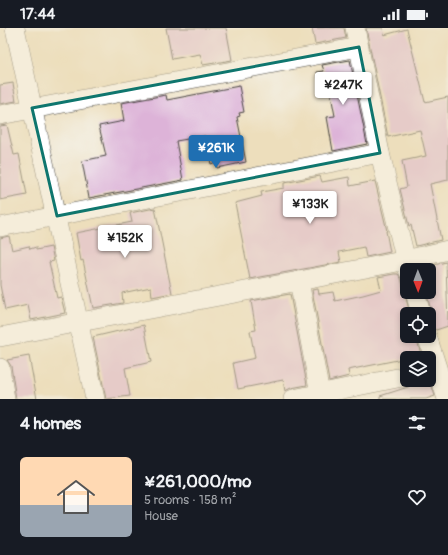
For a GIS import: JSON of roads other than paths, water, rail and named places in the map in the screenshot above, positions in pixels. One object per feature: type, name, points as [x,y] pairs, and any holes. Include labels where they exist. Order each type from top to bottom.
[{"type":"street","points":[[15,28],[57,216],[95,399]]},
{"type":"street","points":[[355,28],[380,153],[407,263]]},
{"type":"street","points":[[0,115],[359,47]]},
{"type":"street","points":[[0,227],[380,153]]},
{"type":"street","points":[[412,263],[448,250]]},
{"type":"street","points":[[1,331],[78,322],[299,281],[400,266]]},
{"type":"street","points":[[299,281],[320,394]]},
{"type":"street","points":[[0,368],[5,399]]},
{"type":"street","points":[[297,399],[400,377]]},
{"type":"street","points":[[436,377],[447,399]]}]
